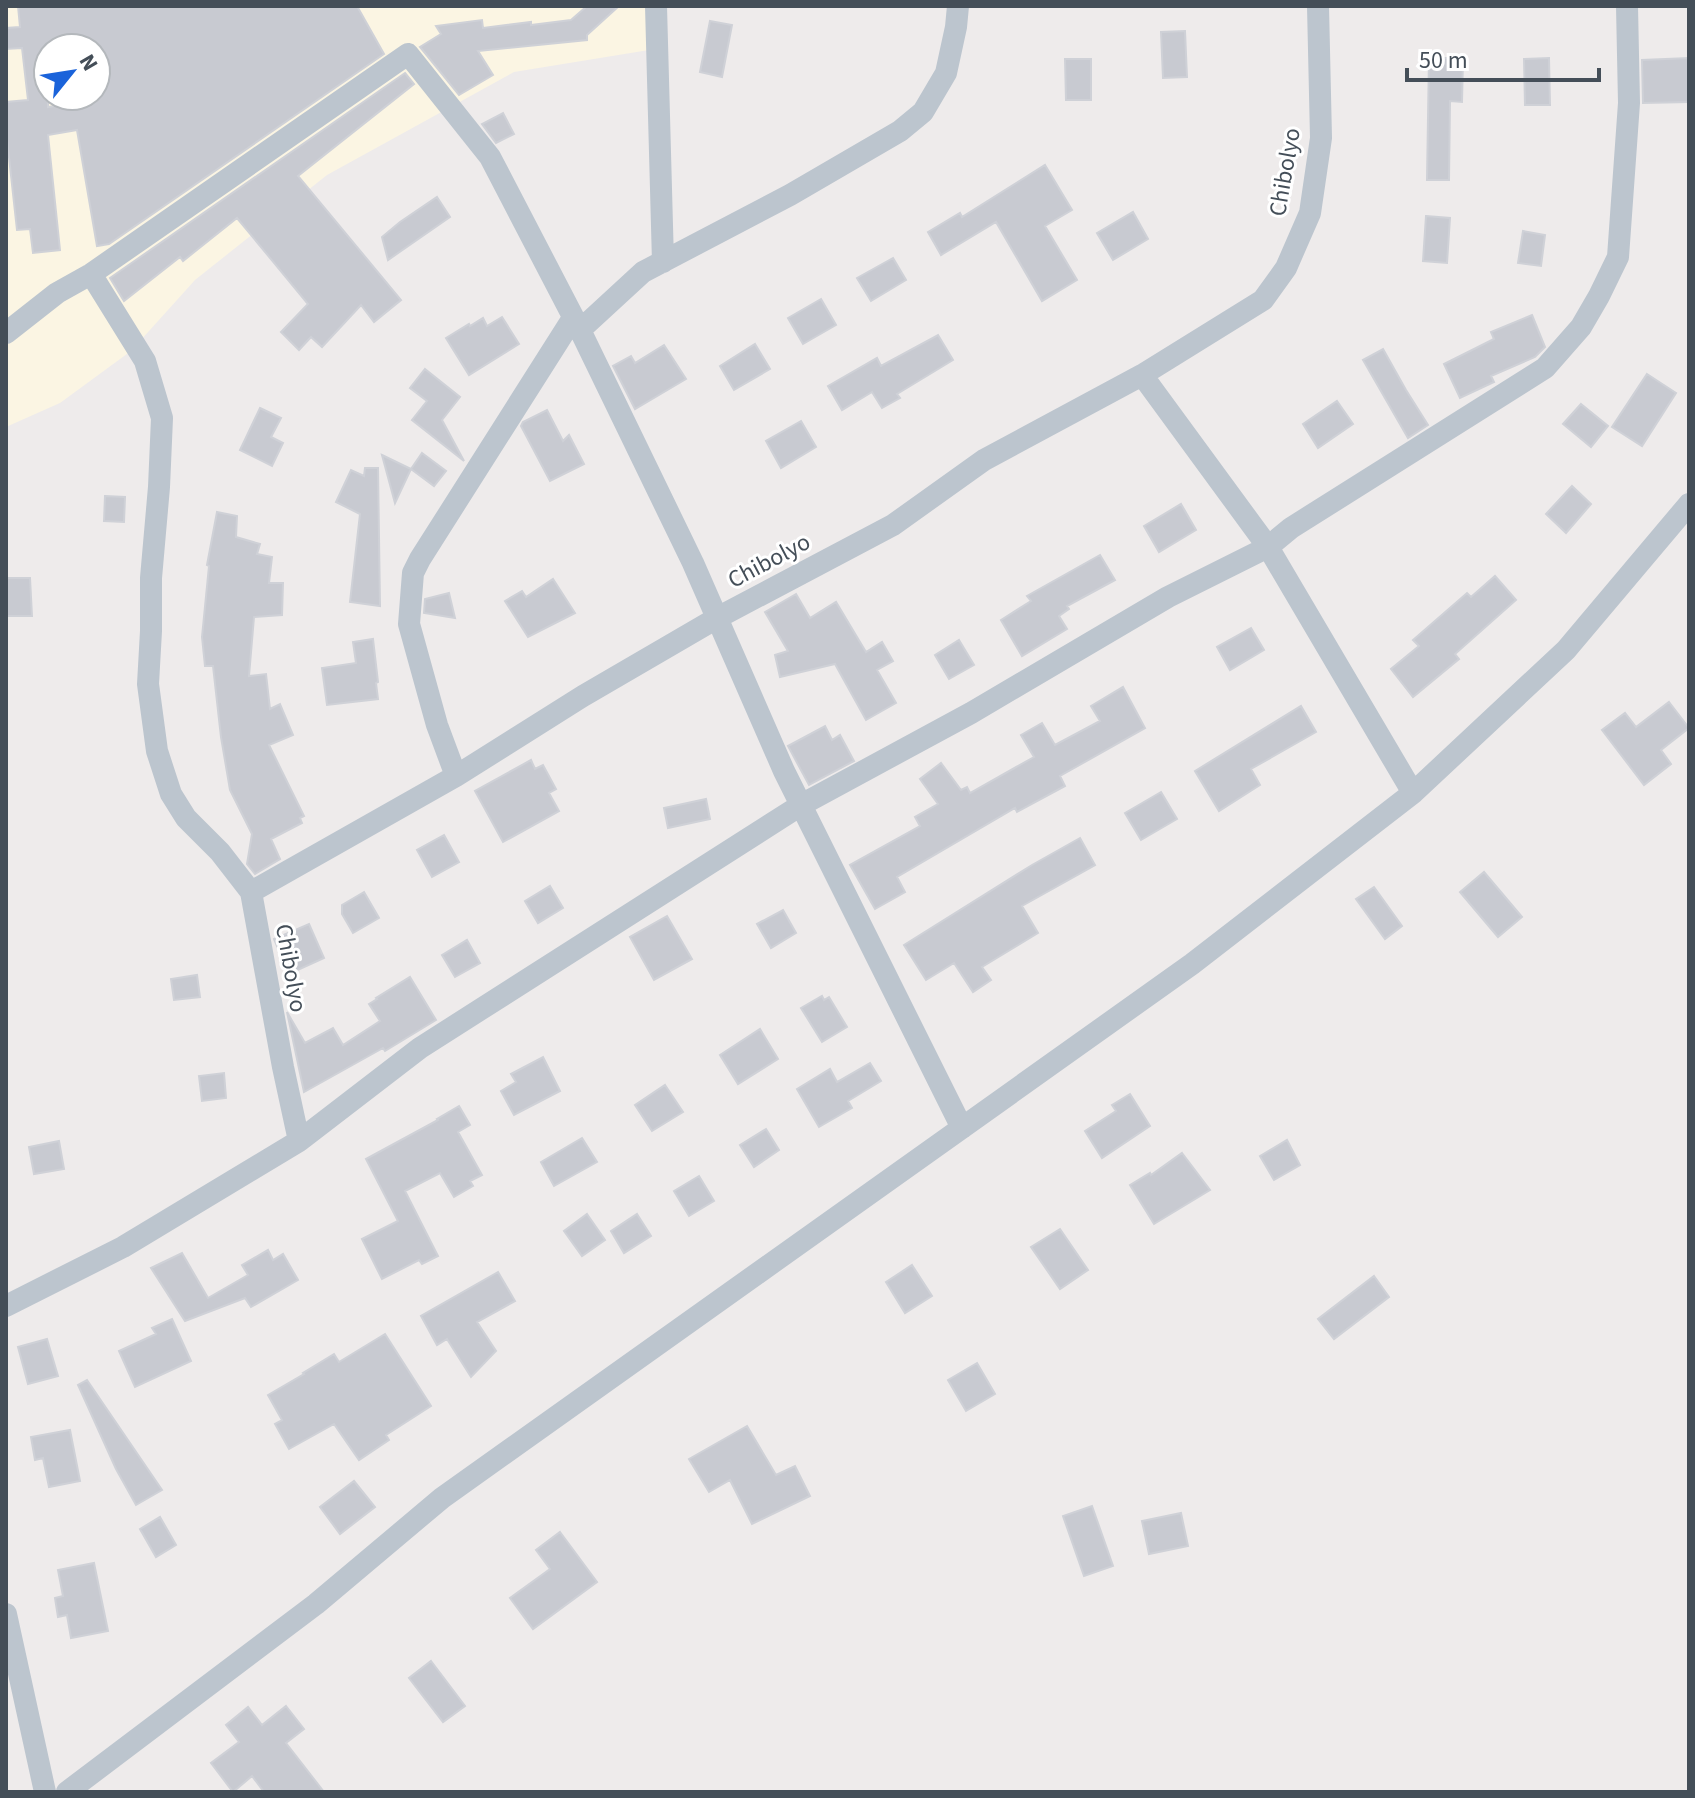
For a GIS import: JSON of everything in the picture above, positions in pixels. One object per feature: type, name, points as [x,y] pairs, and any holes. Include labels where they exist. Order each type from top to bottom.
[{"type":"street","points":[[656,6],[663,262]]},
{"type":"street","points":[[456,776],[437,725],[409,624],[413,573],[420,559],[576,324],[643,272],[790,195],[900,131],[923,112],[946,73],[958,6]]},
{"type":"street","name":"Chibolyo","points":[[299,1141],[251,892],[456,776],[583,696],[717,618],[893,525],[984,460],[1142,375],[1263,300],[1286,268],[1310,213],[1321,138],[1318,6]]},
{"type":"street","points":[[6,1306],[123,1247],[299,1141],[420,1048],[801,805],[971,713],[1168,597],[1268,547],[1291,528],[1545,368],[1581,327],[1618,257],[1629,103],[1627,6]]},
{"type":"street","points":[[6,333],[57,293],[91,274],[408,54],[490,157],[693,563],[784,771],[962,1128]]},
{"type":"street","points":[[91,274],[145,361],[162,418],[151,578],[148,684],[157,751],[171,794],[186,818],[220,852],[251,892]]},
{"type":"street","points":[[1142,375],[1268,547],[1413,793]]},
{"type":"street","points":[[67,1792],[316,1604],[442,1498],[1192,964],[1413,793],[1566,650],[1689,504]]},
{"type":"street","points":[[6,1614],[45,1792]]},
{"type":"shaded area","points":[[6,6],[650,6],[649,50],[514,72],[327,175],[195,280],[131,351],[60,403],[6,427]]},
{"type":"building","points":[[18,6],[357,6],[384,54],[109,244],[97,246],[77,130],[48,135],[60,250],[33,253],[30,229],[17,230],[6,130],[6,102],[28,100],[22,48],[6,49],[6,28],[20,27]]},
{"type":"building","points":[[587,6],[619,6],[587,35],[587,40],[478,51],[493,75],[459,95],[420,47],[441,34],[436,26],[482,20],[483,28],[571,20]]},
{"type":"building","points":[[710,21],[732,25],[722,77],[700,72]]},
{"type":"building","points":[[1185,31],[1187,77],[1163,78],[1161,32]]},
{"type":"building","points":[[1429,57],[1463,59],[1462,102],[1450,101],[1449,180],[1427,180]]},
{"type":"building","points":[[1549,58],[1550,105],[1525,105],[1524,59]]},
{"type":"building","points":[[1689,58],[1689,102],[1643,103],[1642,60]]},
{"type":"building","points":[[1065,59],[1091,59],[1091,100],[1066,100]]},
{"type":"building","points":[[405,73],[414,84],[298,176],[401,300],[374,322],[361,305],[322,347],[311,337],[299,350],[281,332],[308,304],[237,218],[183,261],[180,257],[124,301],[110,278]]},
{"type":"building","points":[[503,113],[514,134],[496,143],[482,124]]},
{"type":"building","points":[[1045,165],[1072,210],[1045,226],[1077,280],[1042,301],[996,222],[941,255],[928,232],[960,213],[962,217]]},
{"type":"building","points":[[437,197],[450,217],[388,260],[382,237]]},
{"type":"building","points":[[1133,212],[1148,239],[1113,260],[1097,233]]},
{"type":"building","points":[[1426,216],[1450,218],[1447,263],[1423,261]]},
{"type":"building","points":[[1523,231],[1545,235],[1541,266],[1518,263]]},
{"type":"building","points":[[893,258],[906,280],[871,301],[857,278]]},
{"type":"building","points":[[821,299],[836,325],[803,344],[788,318]]},
{"type":"building","points":[[1532,315],[1545,347],[1535,357],[1491,376],[1494,382],[1460,398],[1444,364],[1494,339],[1491,332]]},
{"type":"building","points":[[502,317],[519,344],[469,375],[446,338],[483,318],[487,326]]},
{"type":"building","points":[[938,335],[953,360],[897,394],[900,398],[882,408],[872,392],[842,410],[828,386],[877,358],[881,366]]},
{"type":"building","points":[[755,344],[770,369],[734,390],[720,366]]},
{"type":"building","points":[[664,345],[686,379],[635,409],[613,366],[631,356],[635,363]]},
{"type":"building","points":[[1383,349],[1428,425],[1408,438],[1363,360]]},
{"type":"building","points":[[425,369],[460,397],[442,420],[464,461],[412,420],[427,401],[410,388]]},
{"type":"building","points":[[1647,374],[1676,393],[1642,446],[1612,427]]},
{"type":"building","points":[[1337,401],[1353,424],[1318,448],[1303,424]]},
{"type":"building","points":[[1581,404],[1608,426],[1591,447],[1563,424]]},
{"type":"building","points":[[260,408],[281,418],[271,437],[283,443],[272,466],[240,450]]},
{"type":"building","points":[[547,410],[563,441],[569,435],[584,464],[550,481],[521,426]]},
{"type":"building","points":[[801,421],[816,447],[781,468],[766,441]]},
{"type":"building","points":[[422,453],[446,471],[434,486],[411,469]]},
{"type":"building","points":[[382,455],[411,469],[395,503]]},
{"type":"building","points":[[365,468],[378,468],[380,606],[350,602],[360,514],[336,502],[351,470],[364,476]]},
{"type":"building","points":[[1572,486],[1591,504],[1566,533],[1546,514]]},
{"type":"building","points":[[105,496],[125,497],[124,522],[104,521]]},
{"type":"building","points":[[1181,504],[1196,530],[1159,552],[1144,526]]},
{"type":"building","points":[[217,512],[237,516],[236,537],[260,544],[257,554],[272,557],[269,583],[283,583],[282,615],[254,617],[249,676],[266,674],[270,709],[280,704],[293,735],[269,745],[304,816],[300,818],[302,823],[271,839],[280,859],[255,874],[247,864],[252,834],[230,790],[213,666],[205,666],[202,637],[207,565]]},
{"type":"building","points":[[1100,555],[1115,580],[1067,606],[1069,609],[1059,616],[1067,629],[1022,656],[1001,620],[1031,601],[1027,596]]},
{"type":"building","points":[[1495,576],[1516,600],[1455,654],[1459,659],[1413,697],[1391,669],[1419,646],[1413,640],[1467,593],[1471,597]]},
{"type":"building","points":[[6,578],[30,578],[32,616],[6,616]]},
{"type":"building","points":[[553,579],[575,613],[528,637],[505,601],[522,591],[526,597]]},
{"type":"building","points":[[449,593],[455,618],[424,613],[425,599]]},
{"type":"building","points":[[796,594],[810,618],[836,602],[866,652],[882,642],[893,661],[877,670],[896,703],[866,720],[835,664],[780,677],[775,655],[788,651],[765,612]]},
{"type":"building","points":[[1251,628],[1264,650],[1230,670],[1217,647]]},
{"type":"building","points":[[373,639],[378,699],[327,705],[322,668],[356,663],[353,642]]},
{"type":"building","points":[[959,640],[974,665],[949,679],[935,655]]},
{"type":"building","points":[[1123,687],[1145,728],[1060,776],[1065,786],[1017,812],[1015,808],[897,877],[905,892],[875,909],[850,865],[920,826],[915,817],[938,804],[920,779],[941,763],[961,790],[967,787],[970,793],[1034,757],[1021,735],[1042,723],[1055,745],[1100,721],[1091,706]]},
{"type":"building","points":[[1669,702],[1689,728],[1661,750],[1671,764],[1644,785],[1602,730],[1625,713],[1636,727]]},
{"type":"building","points":[[1301,706],[1316,732],[1251,769],[1260,785],[1219,811],[1195,771]]},
{"type":"building","points":[[825,726],[832,740],[840,735],[854,761],[809,785],[788,746]]},
{"type":"building","points":[[531,760],[535,769],[543,765],[556,789],[549,793],[559,811],[503,842],[475,791]]},
{"type":"building","points":[[1161,792],[1177,819],[1141,840],[1125,813]]},
{"type":"building","points":[[706,799],[710,819],[668,828],[664,808]]},
{"type":"building","points":[[444,835],[459,862],[432,877],[417,850]]},
{"type":"building","points":[[1080,838],[1095,865],[1022,906],[1038,933],[982,967],[991,980],[973,992],[954,963],[926,980],[904,945]]},
{"type":"building","points":[[1484,872],[1522,917],[1498,937],[1460,892]]},
{"type":"building","points":[[550,886],[563,908],[538,923],[525,901]]},
{"type":"building","points":[[1374,887],[1402,926],[1385,939],[1356,899]]},
{"type":"building","points":[[364,892],[379,918],[353,933],[342,914],[342,905]]},
{"type":"building","points":[[783,910],[796,933],[771,948],[757,924]]},
{"type":"building","points":[[667,916],[692,959],[654,980],[630,937]]},
{"type":"building","points":[[309,924],[324,958],[289,974],[274,939]]},
{"type":"building","points":[[467,940],[480,963],[455,977],[442,955]]},
{"type":"building","points":[[197,975],[200,997],[174,1000],[171,979]]},
{"type":"building","points":[[410,977],[436,1020],[385,1051],[383,1048],[304,1092],[287,1012],[305,1043],[333,1028],[343,1045],[380,1021],[369,1004]]},
{"type":"building","points":[[822,996],[824,1000],[829,997],[847,1027],[822,1042],[801,1008]]},
{"type":"building","points":[[760,1029],[778,1059],[738,1084],[720,1055]]},
{"type":"building","points":[[543,1057],[560,1091],[514,1115],[501,1091],[516,1082],[511,1074]]},
{"type":"building","points":[[870,1063],[881,1081],[848,1101],[852,1108],[819,1127],[797,1089],[830,1069],[837,1082]]},
{"type":"building","points":[[224,1073],[226,1098],[202,1101],[199,1076]]},
{"type":"building","points":[[665,1085],[683,1112],[652,1131],[635,1105]]},
{"type":"building","points":[[1130,1094],[1150,1126],[1102,1158],[1085,1131],[1116,1111],[1112,1105]]},
{"type":"building","points":[[459,1106],[470,1125],[458,1132],[482,1175],[470,1181],[473,1186],[454,1197],[440,1173],[405,1191],[438,1256],[422,1264],[419,1260],[382,1279],[362,1239],[398,1221],[366,1159]]},
{"type":"building","points":[[766,1129],[779,1150],[754,1167],[740,1145]]},
{"type":"building","points":[[582,1138],[597,1162],[554,1186],[541,1162]]},
{"type":"building","points":[[1287,1140],[1300,1165],[1274,1180],[1260,1156]]},
{"type":"building","points":[[59,1141],[64,1169],[34,1174],[29,1147]]},
{"type":"building","points":[[1182,1153],[1210,1190],[1154,1224],[1130,1185],[1151,1175]]},
{"type":"building","points":[[699,1176],[714,1201],[689,1216],[674,1191]]},
{"type":"building","points":[[587,1214],[605,1240],[582,1256],[564,1231]]},
{"type":"building","points":[[637,1214],[651,1236],[624,1253],[611,1231]]},
{"type":"building","points":[[1060,1229],[1088,1270],[1060,1289],[1031,1247]]},
{"type":"building","points":[[268,1250],[273,1260],[283,1254],[298,1280],[251,1307],[245,1298],[185,1321],[151,1268],[182,1253],[208,1298],[248,1275],[242,1265]]},
{"type":"building","points":[[912,1265],[932,1296],[905,1313],[886,1282]]},
{"type":"building","points":[[498,1272],[515,1301],[477,1322],[496,1351],[471,1377],[447,1339],[437,1345],[421,1316]]},
{"type":"building","points":[[1374,1276],[1389,1297],[1334,1339],[1318,1319]]},
{"type":"building","points":[[172,1319],[191,1361],[135,1387],[119,1351],[156,1334],[152,1328]]},
{"type":"building","points":[[385,1334],[431,1406],[386,1435],[389,1440],[359,1460],[334,1424],[289,1449],[275,1424],[282,1420],[268,1395],[334,1354],[339,1362]]},
{"type":"building","points":[[47,1339],[58,1376],[28,1384],[18,1347]]},
{"type":"building","points":[[977,1363],[995,1394],[966,1411],[948,1380]]},
{"type":"building","points":[[87,1380],[162,1490],[136,1505],[78,1385]]},
{"type":"building","points":[[747,1426],[776,1475],[795,1466],[810,1496],[752,1524],[730,1480],[709,1492],[689,1459]]},
{"type":"building","points":[[70,1430],[80,1481],[49,1487],[43,1458],[35,1460],[31,1437]]},
{"type":"building","points":[[354,1481],[375,1507],[340,1534],[320,1507]]},
{"type":"building","points":[[1092,1506],[1113,1566],[1084,1576],[1063,1516]]},
{"type":"building","points":[[1181,1513],[1188,1546],[1149,1554],[1142,1521]]},
{"type":"building","points":[[160,1517],[176,1545],[156,1557],[140,1529]]},
{"type":"building","points":[[560,1532],[597,1582],[533,1629],[510,1598],[550,1569],[536,1550]]},
{"type":"building","points":[[94,1563],[108,1631],[71,1638],[67,1615],[58,1617],[55,1598],[63,1596],[58,1570]]},
{"type":"building","points":[[431,1661],[465,1706],[443,1722],[409,1678]]},
{"type":"building","points":[[286,1706],[304,1729],[286,1743],[324,1792],[264,1792],[252,1776],[233,1792],[211,1763],[239,1742],[226,1725],[248,1707],[262,1725]]}]
